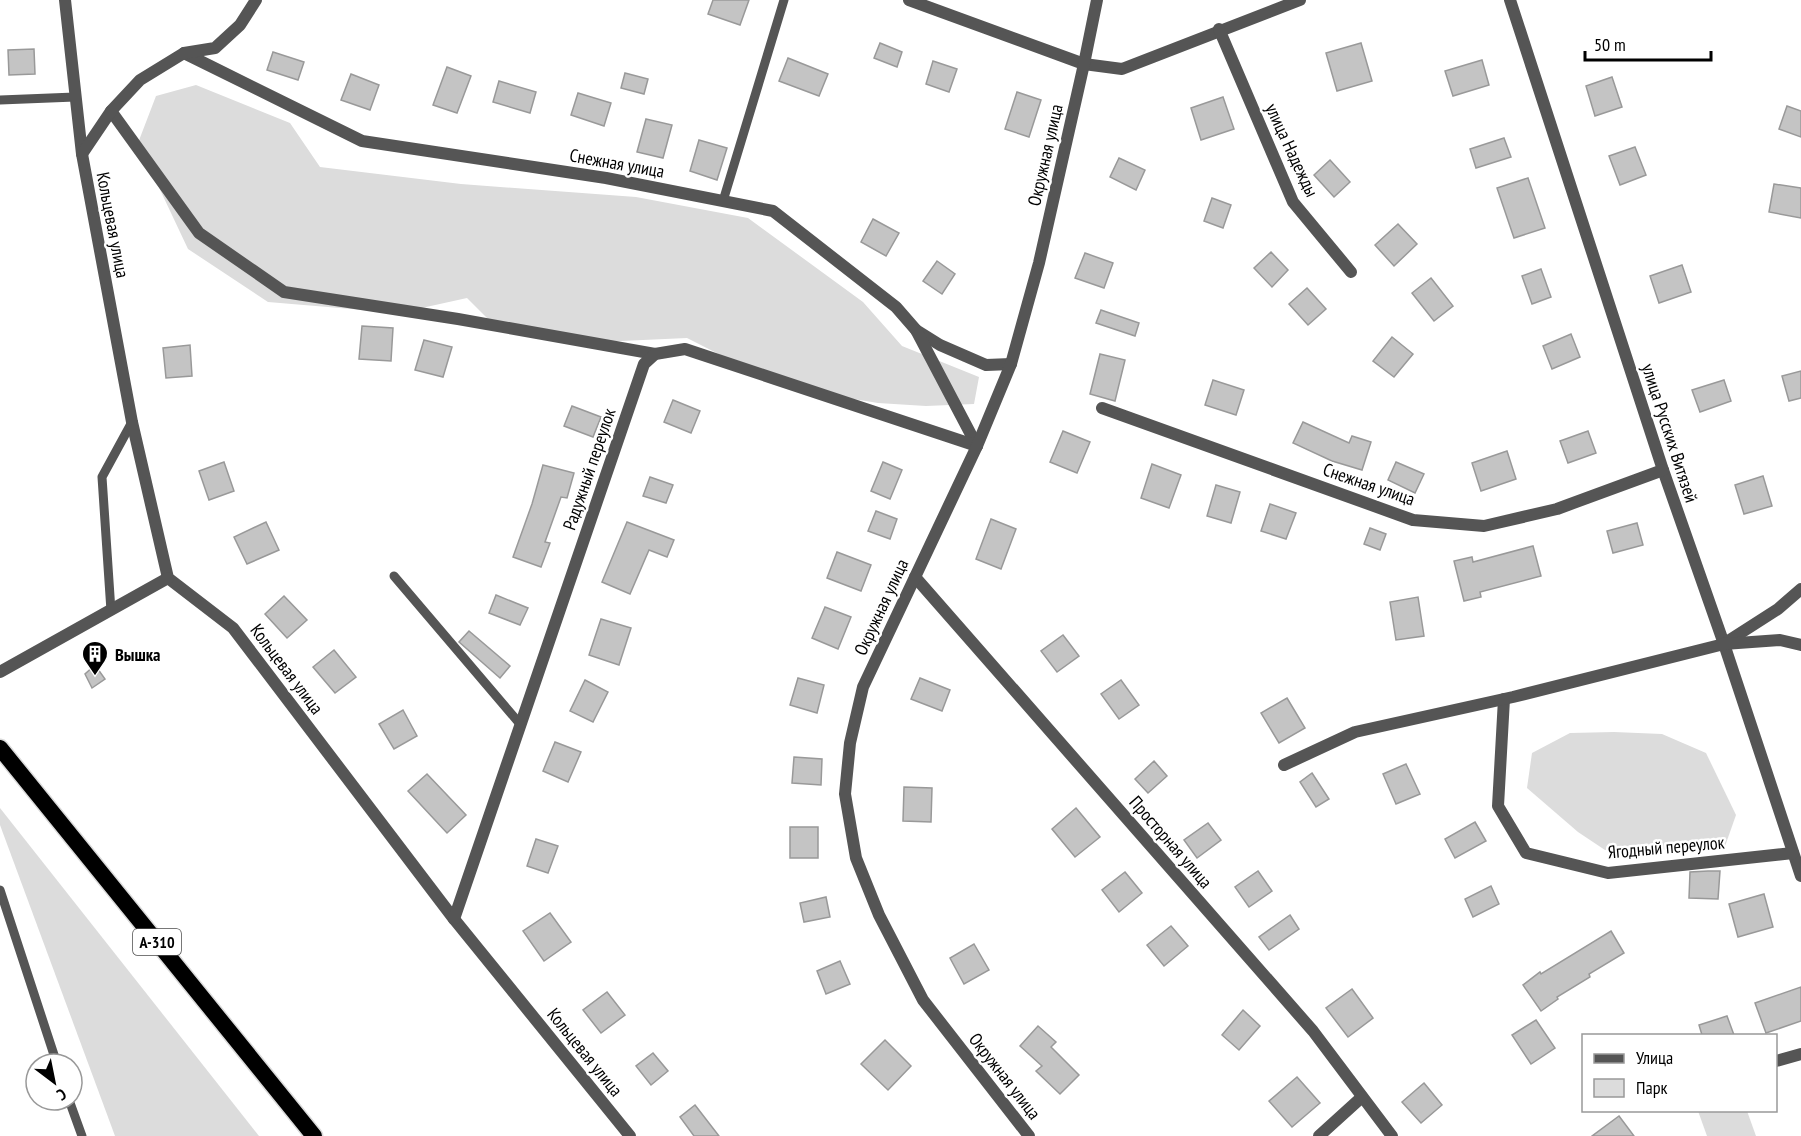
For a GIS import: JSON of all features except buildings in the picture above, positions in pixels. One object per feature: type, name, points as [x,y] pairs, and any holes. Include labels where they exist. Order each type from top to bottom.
[{"type":"highway","name":"А-310","points":[[0,748],[314,1136]]},
{"type":"street","name":"Кольцевая улица","points":[[65,0],[81,154],[132,422],[168,578],[233,628],[454,919],[630,1136]]},
{"type":"street","name":"Кольцевая улица","points":[[81,154],[111,111],[140,80],[184,53],[215,48],[240,24],[256,0]]},
{"type":"street","points":[[909,0],[1084,64],[1122,69],[1219,29],[1300,0]]},
{"type":"street","points":[[1084,64],[1096,0]]},
{"type":"street","name":"улица Русских Витязей","points":[[1510,0],[1663,470],[1801,876]]},
{"type":"street","name":"улица Надежды","points":[[1219,29],[1293,202],[1352,273]]},
{"type":"street","name":"Снежная улица","points":[[184,53],[362,141],[606,178],[773,210],[896,308],[916,330],[940,345],[986,365],[1011,364]]},
{"type":"street","name":"Окружная улица","points":[[1029,1136],[923,1000],[879,915],[856,858],[846,795],[850,743],[864,687],[977,446],[1011,364],[1039,262],[1084,64]]},
{"type":"street","points":[[111,111],[199,233],[284,292],[458,319],[655,354],[685,349],[977,446]]},
{"type":"street","points":[[916,330],[977,446]]},
{"type":"street","name":"Радужный переулок","points":[[454,919],[644,364],[655,354]]},
{"type":"street","name":"Снежная улица","points":[[1102,408],[1413,520],[1484,526],[1557,508],[1663,470]]},
{"type":"street","name":"Просторная улица","points":[[915,577],[1313,1031],[1392,1136]]},
{"type":"street","points":[[0,672],[168,578]]},
{"type":"street","points":[[1724,644],[1778,609],[1801,590]]},
{"type":"street","points":[[1284,765],[1356,732],[1504,699],[1724,644],[1780,640],[1801,645]]},
{"type":"street","name":"Ягодный переулок","points":[[1504,699],[1498,806],[1526,853],[1608,873],[1793,853]]},
{"type":"street","points":[[1777,1061],[1801,1053]]},
{"type":"street","points":[[1319,1136],[1362,1097]]},
{"type":"lane","points":[[723,201],[784,0]]},
{"type":"lane","points":[[0,100],[75,97]]},
{"type":"lane","points":[[111,611],[102,477],[132,422]]},
{"type":"lane","points":[[394,576],[520,724]]},
{"type":"lane","points":[[0,890],[53,1052]]},
{"type":"lane","points":[[73,1112],[82,1136]]},
{"type":"green space","points":[[196,85],[290,123],[320,167],[461,184],[636,197],[748,218],[863,302],[902,346],[979,377],[974,404],[926,406],[878,403],[786,388],[687,338],[599,342],[501,332],[467,298],[399,313],[268,302],[188,249],[138,143],[156,96]]},
{"type":"green space","points":[[1570,733],[1662,734],[1706,753],[1736,815],[1724,849],[1605,850],[1578,832],[1527,788],[1532,753]]},
{"type":"green space","points":[[0,808],[259,1136],[115,1136],[0,825]]},
{"type":"green space","points":[[1698,1112],[1747,1112],[1756,1136],[1707,1136]]},
{"type":"place","name":"Вышка","points":[[95,677]]}]
